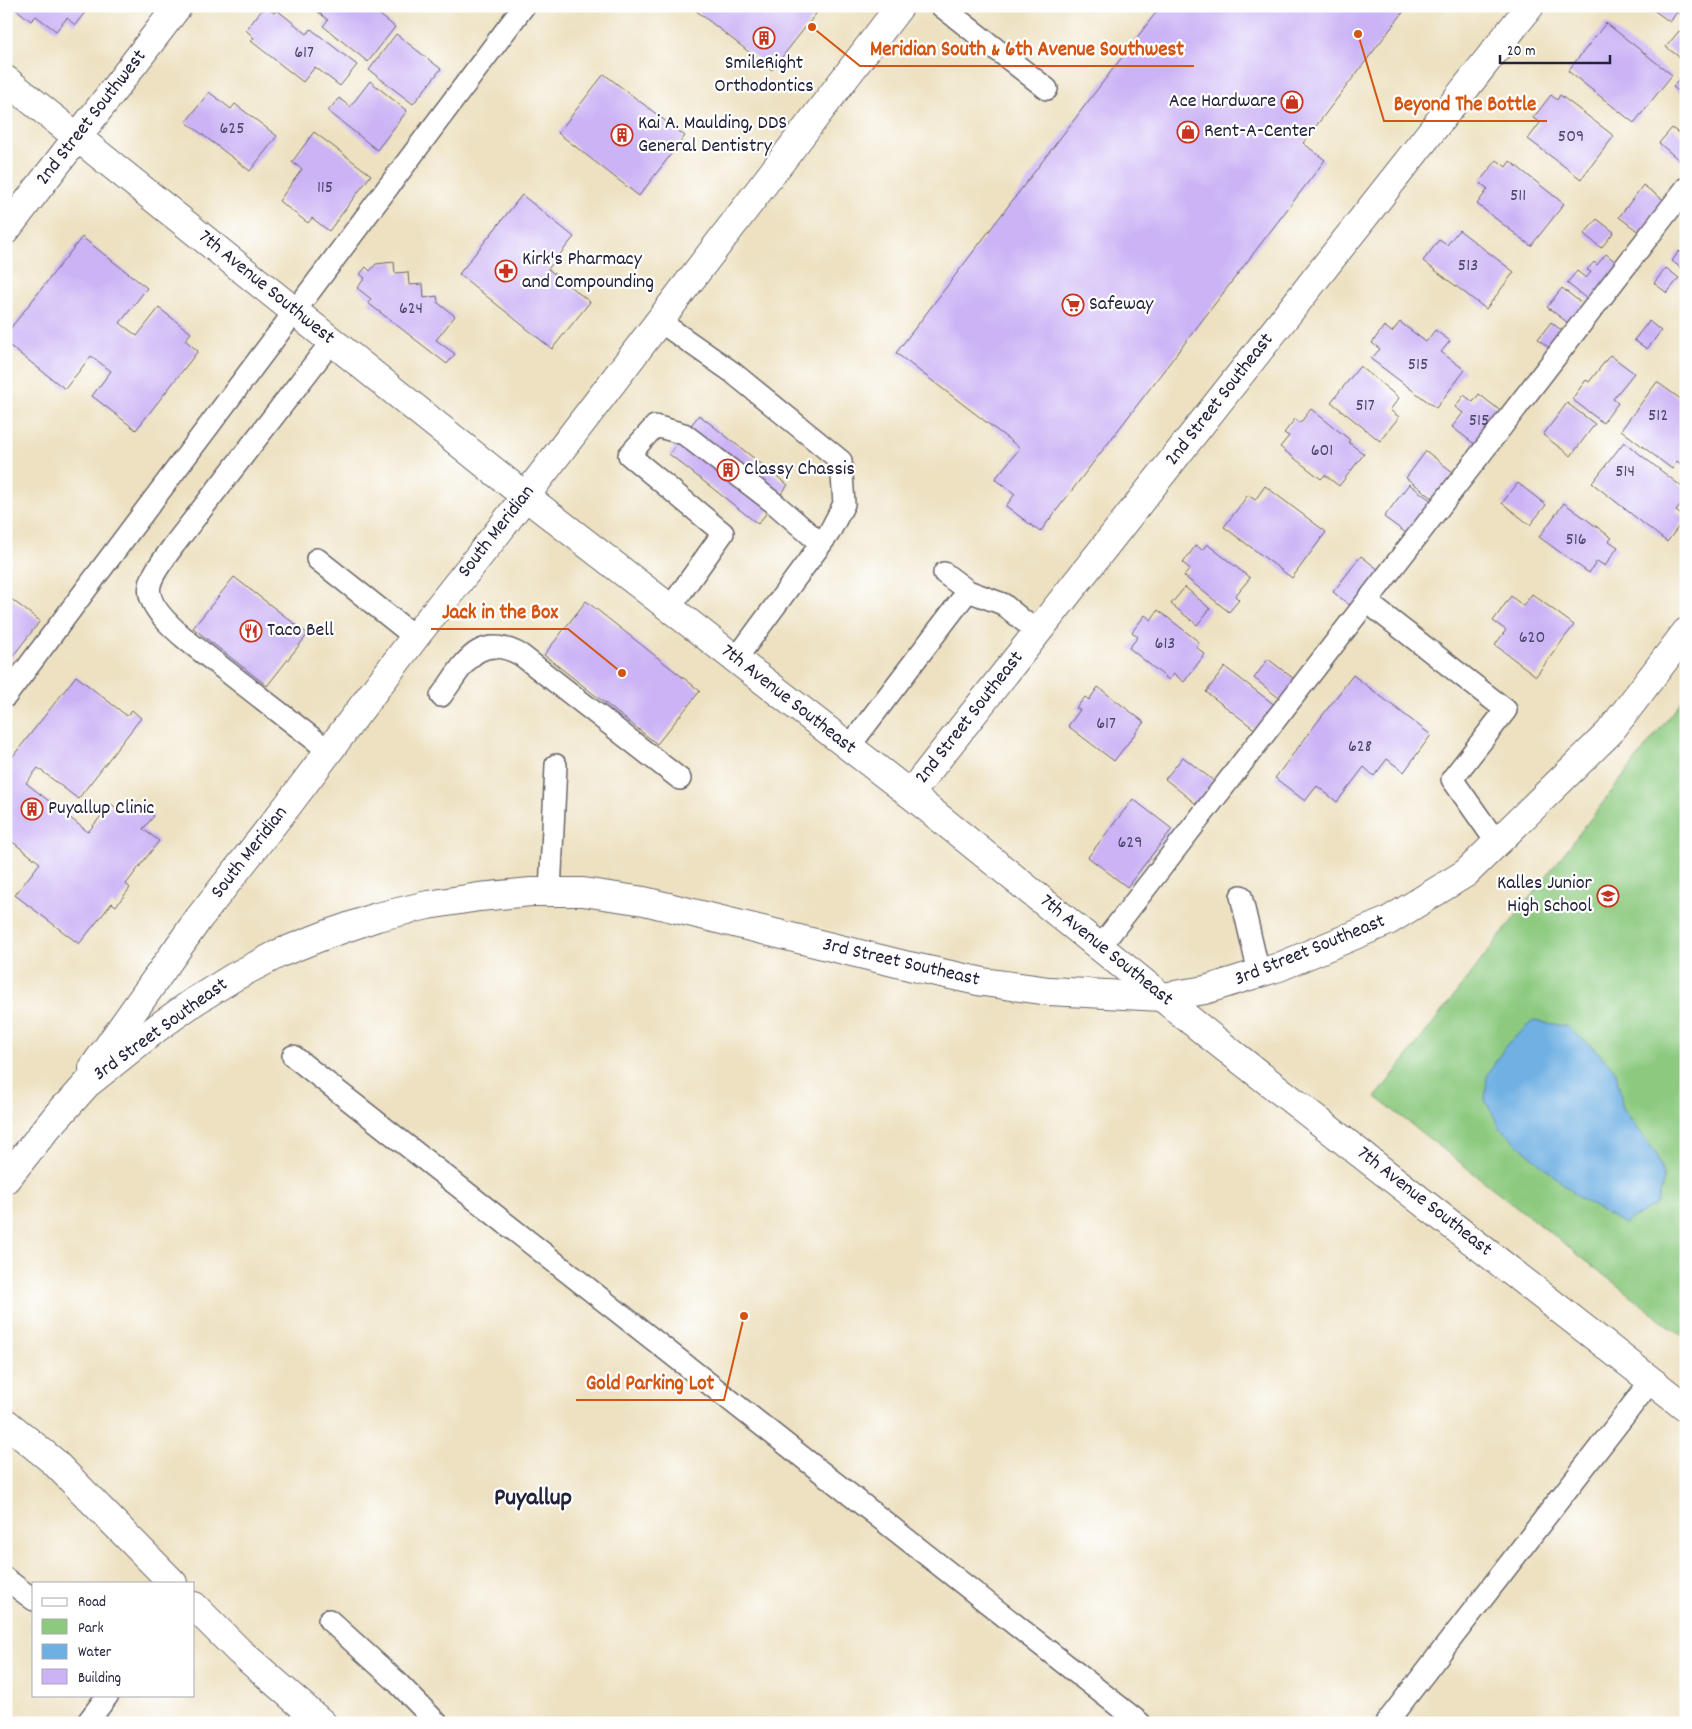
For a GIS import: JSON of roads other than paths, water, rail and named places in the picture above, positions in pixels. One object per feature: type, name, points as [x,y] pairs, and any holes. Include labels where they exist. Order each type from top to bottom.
[{"type":"street","name":"2nd Street Southwest","points":[[6,230],[178,6]]},
{"type":"street","name":"South Meridian","points":[[6,1179],[53,1122],[199,918],[330,751],[415,637],[900,6]]},
{"type":"street","name":"2nd Street Southeast","points":[[910,794],[1530,6]]},
{"type":"street","name":"7th Avenue Southwest","points":[[6,80],[525,496]]},
{"type":"street","name":"7th Avenue Southeast","points":[[525,496],[910,794],[1162,997],[1686,1408]]},
{"type":"street","name":"3rd Street Southeast","points":[[53,1122],[87,1084],[157,1028],[195,1001],[234,977],[280,953],[378,917],[428,905],[479,897],[550,892],[583,892],[644,902],[909,966],[983,982],[1049,991],[1162,997],[1204,990],[1278,967],[1388,921],[1466,873],[1609,733],[1686,632]]},
{"type":"street","points":[[6,1423],[53,1461],[172,1582]]},
{"type":"street","points":[[195,1607],[239,1651],[322,1723]]},
{"type":"lane","points":[[6,696],[524,6]]},
{"type":"lane","points":[[941,6],[1047,89]]},
{"type":"lane","points":[[1100,947],[1686,188]]},
{"type":"lane","points":[[659,320],[732,372],[841,461],[844,504],[829,534],[736,659]]},
{"type":"lane","points":[[330,751],[189,642],[159,612],[152,599],[149,587],[154,574],[174,544],[332,341]]},
{"type":"lane","points":[[670,608],[723,533],[629,455],[655,426],[684,434],[774,503],[821,544]]},
{"type":"lane","points":[[317,559],[415,637]]},
{"type":"lane","points":[[944,573],[968,591],[1003,604],[1037,632]]},
{"type":"lane","points":[[849,747],[968,591]]},
{"type":"lane","points":[[1367,602],[1506,710],[1452,779],[1497,843]]},
{"type":"lane","points":[[441,696],[475,653],[488,647],[508,648],[521,655],[680,779]]},
{"type":"lane","points":[[550,892],[556,765]]},
{"type":"lane","points":[[1241,896],[1259,973]]},
{"type":"lane","points":[[293,1056],[1140,1723]]},
{"type":"lane","points":[[1386,1723],[1651,1381]]},
{"type":"lane","points":[[6,1579],[32,1598]]},
{"type":"lane","points":[[329,1620],[396,1681],[437,1723]]},
{"type":"lane","points":[[87,1723],[107,1696]]},
{"type":"water","points":[[1533,1021],[1566,1026],[1595,1049],[1616,1071],[1623,1108],[1657,1155],[1664,1180],[1657,1204],[1624,1224],[1578,1197],[1501,1129],[1485,1100],[1487,1076],[1506,1045]]},
{"type":"place","name":"Meridian South & 6th Avenue Southwest","points":[[812,27]]},
{"type":"place","name":"Beyond The Bottle","points":[[1358,34]]},
{"type":"place","name":"SmileRight Orthodontics","points":[[764,38]]},
{"type":"place","name":"Ace Hardware","points":[[1292,102]]},
{"type":"place","name":"Rent-A-Center","points":[[1188,132]]},
{"type":"place","name":"Kai A. Maulding, DDS General Dentistry","points":[[622,135]]},
{"type":"place","name":"Kirk's Pharmacy and Compounding","points":[[506,271]]},
{"type":"place","name":"Safeway","points":[[1073,305]]},
{"type":"place","name":"Classy Chassis","points":[[728,470]]},
{"type":"place","name":"Taco Bell","points":[[251,631]]},
{"type":"place","name":"Jack in the Box","points":[[622,673]]},
{"type":"place","name":"Puyallup Clinic","points":[[32,809]]},
{"type":"place","name":"Kalles Junior High School","points":[[1608,896]]},
{"type":"place","name":"Gold Parking Lot","points":[[744,1316]]},
{"type":"district","name":"Puyallup","points":[[533,1499]]}]
